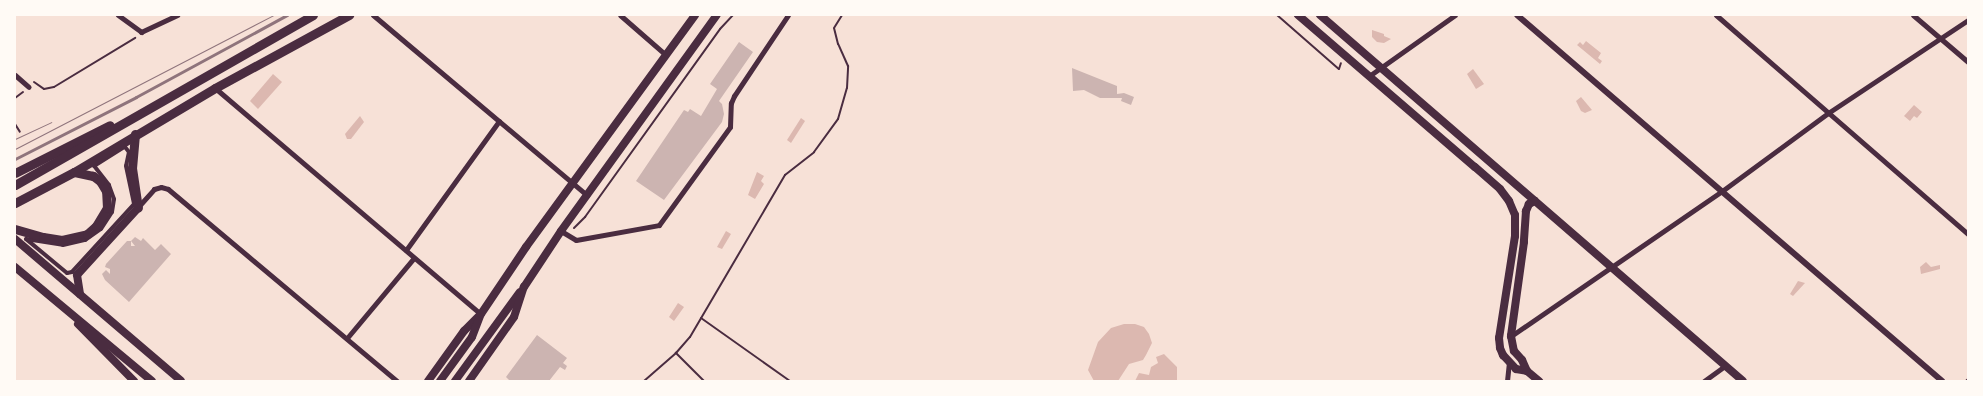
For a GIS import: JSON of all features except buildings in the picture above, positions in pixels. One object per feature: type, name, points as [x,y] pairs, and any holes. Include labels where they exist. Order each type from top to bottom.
[{"type":"highway","points":[[15,185],[50,167],[130,118],[313,15]]},
{"type":"highway","points":[[15,203],[74,172],[215,88],[349,15]]},
{"type":"highway","points":[[15,173],[100,129],[130,118]]},
{"type":"highway","points":[[135,134],[132,168],[138,208]]},
{"type":"highway","points":[[15,229],[62,240],[87,234],[96,226],[107,208],[106,191],[100,181],[93,176],[74,172]]},
{"type":"main road","points":[[428,381],[464,331],[481,314],[526,247],[695,15]]},
{"type":"main road","points":[[455,381],[717,15]]},
{"type":"main road","points":[[1298,15],[1487,178],[1509,201],[1516,223],[1499,338],[1500,348],[1509,363],[1516,369],[1527,371]]},
{"type":"main road","points":[[1320,15],[1743,381]]},
{"type":"main road","points":[[1535,200],[1529,204],[1526,211],[1524,242],[1511,336],[1514,352],[1522,360],[1527,371],[1539,381]]},
{"type":"main road","points":[[80,294],[77,275],[138,208]]},
{"type":"main road","points":[[15,238],[181,381]]},
{"type":"main road","points":[[1511,261],[1524,242]]},
{"type":"main road","points":[[15,267],[152,381]]},
{"type":"main road","points":[[1508,274],[1515,304]]},
{"type":"main road","points":[[469,381],[514,317],[524,286]]},
{"type":"main road","points":[[59,305],[110,359],[134,381]]},
{"type":"main road","points":[[440,381],[472,337],[481,314]]},
{"type":"street","points":[[118,15],[140,32],[177,15]]},
{"type":"street","points":[[373,15],[587,195]]},
{"type":"street","points":[[620,15],[666,55]]},
{"type":"street","points":[[561,231],[576,240],[659,224],[730,127],[731,103],[734,96],[788,15]]},
{"type":"street","points":[[1369,76],[1455,15]]},
{"type":"street","points":[[1517,15],[1942,381]]},
{"type":"street","points":[[1717,15],[1968,234]]},
{"type":"street","points":[[1913,15],[1968,62]]},
{"type":"street","points":[[1511,336],[1722,191],[1828,113],[1968,20]]},
{"type":"street","points":[[15,75],[29,87]]},
{"type":"street","points":[[215,88],[481,314]]},
{"type":"street","points":[[406,250],[499,121]]},
{"type":"street","points":[[125,147],[127,148],[129,152],[126,166],[127,181],[134,204],[72,272],[64,272],[26,240],[30,240],[63,245],[84,240],[101,229],[112,212],[114,199],[109,184],[94,166],[125,147]]},
{"type":"street","points":[[138,208],[154,189],[161,187],[168,189],[397,381]]},
{"type":"street","points":[[347,338],[414,258]]},
{"type":"street","points":[[1507,381],[1509,363]]},
{"type":"street","points":[[1704,381],[1725,366]]},
{"type":"path","points":[[561,231],[575,228],[585,217],[720,29],[734,15]]},
{"type":"path","points":[[644,381],[676,353],[690,336],[785,176],[814,152],[838,119],[847,88],[848,66],[838,44],[834,28],[842,15]]},
{"type":"path","points":[[1277,15],[1339,68],[1341,61],[1346,66]]},
{"type":"path","points":[[15,98],[35,82],[44,89],[54,87],[140,32]]},
{"type":"path","points":[[15,124],[20,132]]},
{"type":"path","points":[[701,318],[790,381]]},
{"type":"path","points":[[676,353],[704,381]]},
{"type":"shaded area","points":[[1372,30],[1384,34],[1384,36],[1391,39],[1384,43],[1377,42],[1372,37]]},
{"type":"shaded area","points":[[1586,41],[1601,53],[1598,58],[1602,61],[1600,64],[1577,45],[1580,42],[1583,45]]},
{"type":"shaded area","points":[[1473,69],[1484,84],[1476,89],[1467,74]]},
{"type":"shaded area","points":[[273,74],[282,82],[258,109],[250,101]]},
{"type":"shaded area","points":[[1581,97],[1592,110],[1585,113],[1581,111],[1576,101]]},
{"type":"shaded area","points":[[1914,105],[1922,112],[1917,118],[1914,116],[1910,121],[1904,116]]},
{"type":"shaded area","points":[[360,116],[364,122],[351,139],[347,139],[345,134]]},
{"type":"shaded area","points":[[801,118],[805,121],[791,143],[787,140]]},
{"type":"shaded area","points":[[757,172],[764,176],[761,181],[764,184],[755,199],[748,195]]},
{"type":"shaded area","points":[[726,231],[731,234],[722,249],[717,247]]},
{"type":"shaded area","points":[[1926,262],[1931,267],[1940,265],[1940,269],[1921,274],[1920,267]]},
{"type":"shaded area","points":[[1798,281],[1805,283],[1793,296],[1790,294]]},
{"type":"shaded area","points":[[678,303],[684,307],[674,321],[669,317]]},
{"type":"shaded area","points":[[1124,324],[1135,324],[1144,327],[1149,334],[1152,343],[1146,355],[1143,360],[1129,364],[1118,381],[1094,381],[1088,370],[1098,342],[1111,328]]},
{"type":"shaded area","points":[[1164,354],[1177,367],[1177,380],[1135,381],[1139,373],[1149,375],[1151,367],[1158,363],[1156,357]]},
{"type":"tram line","points":[[15,149],[273,15]]},
{"type":"tram line","points":[[15,139],[51,122]]},
{"type":"railway","points":[[15,159],[136,97],[287,15]]}]
